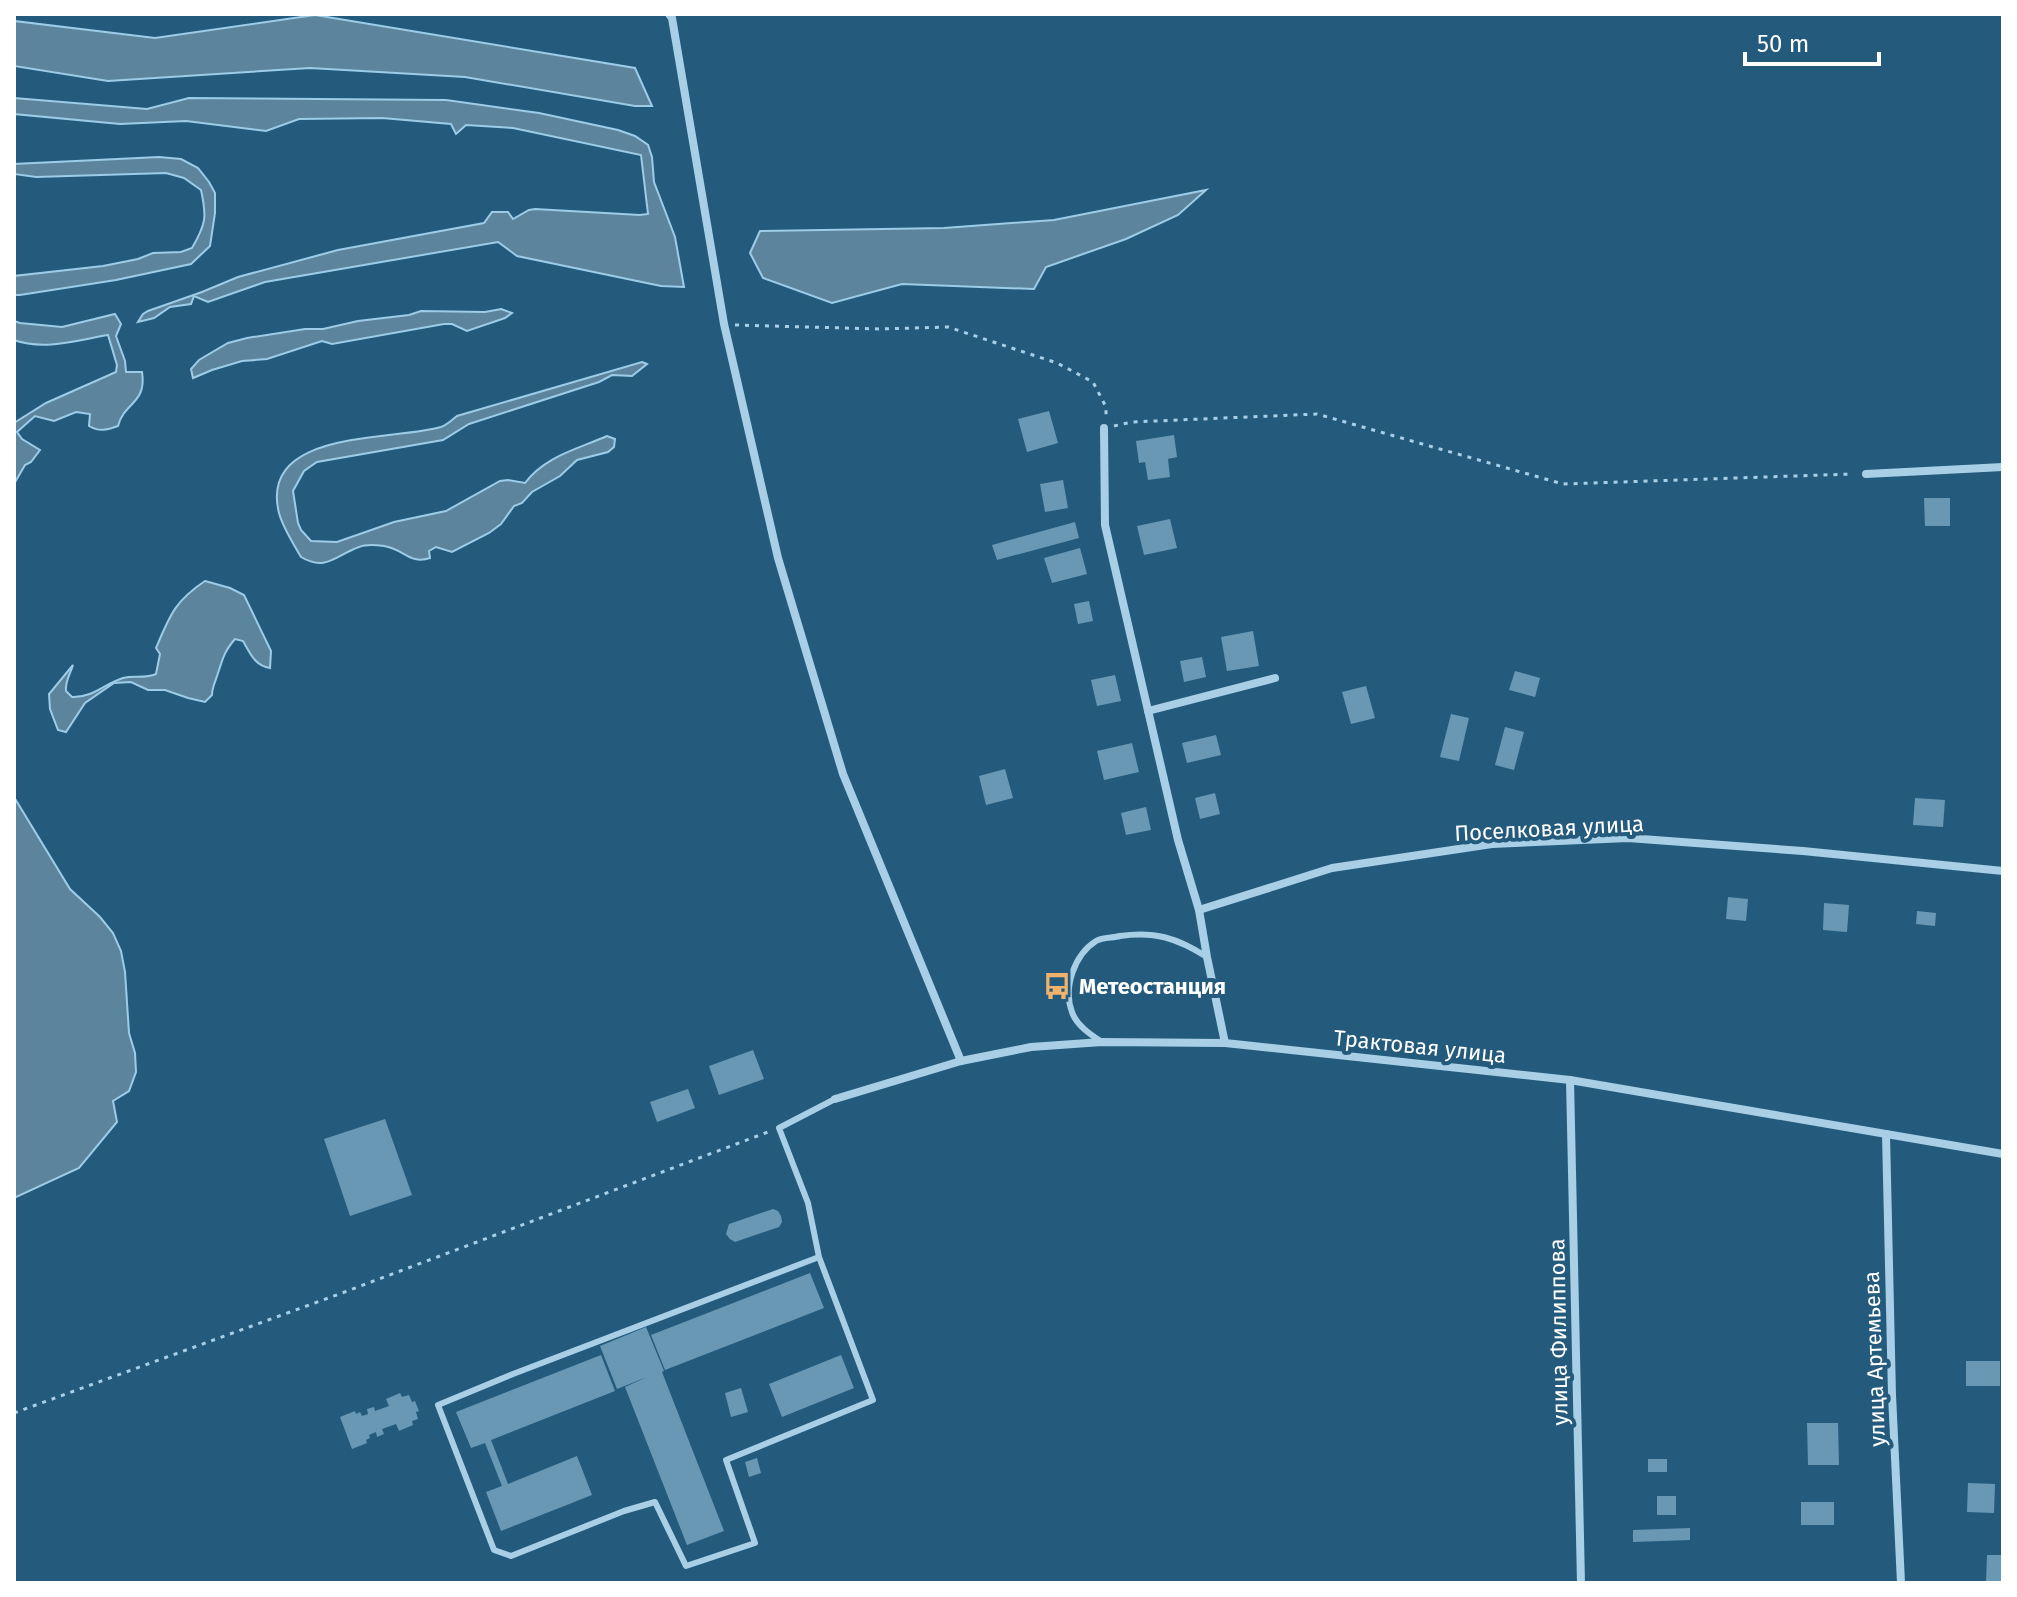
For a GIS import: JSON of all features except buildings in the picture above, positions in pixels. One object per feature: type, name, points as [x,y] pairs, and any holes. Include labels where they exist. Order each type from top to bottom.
[{"type":"street","points":[[669,14],[675,33],[724,324],[778,558],[843,774],[961,1061]]},
{"type":"street","points":[[1104,428],[1105,525],[1178,840],[1199,910],[1225,1043]]},
{"type":"street","points":[[1866,474],[2003,467]]},
{"type":"street","points":[[1148,711],[1275,678]]},
{"type":"street","name":"Поселковая улица","points":[[1199,910],[1332,868],[1492,844],[1628,838],[2003,871]]},
{"type":"street","name":"Трактовая улица","points":[[835,1099],[961,1061],[1031,1047],[1102,1042],[1225,1043],[1570,1080],[2003,1154]]},
{"type":"street","name":"улица Филиппова","points":[[1570,1080],[1581,1583]]},
{"type":"street","name":"улица Артемьева","points":[[1886,1134],[1892,1395],[1901,1583]]},
{"type":"lane","points":[[1102,1042],[1088,1034],[1072,1013],[1069,984],[1079,959],[1097,940],[1139,934],[1164,936],[1188,945],[1207,957]]},
{"type":"lane","points":[[819,1257],[438,1405],[494,1550],[511,1556],[624,1511],[655,1502],[686,1566],[755,1543],[726,1460],[873,1400],[819,1257],[808,1203],[779,1128],[835,1099]]},
{"type":"path","points":[[724,324],[880,329],[948,327],[1057,363],[1093,382],[1106,407],[1104,428],[1132,422],[1317,414],[1563,484],[1866,474]]},
{"type":"path","points":[[14,1413],[779,1128]]},
{"type":"water","points":[[315,15],[635,68],[652,106],[635,106],[465,77],[310,68],[108,81],[14,66],[14,21],[155,38]]},
{"type":"water","points":[[14,98],[147,109],[189,98],[446,100],[539,113],[618,130],[648,145],[654,182],[675,237],[684,287],[661,286],[517,256],[498,242],[265,282],[208,302],[194,296],[191,304],[170,307],[154,318],[138,322],[148,311],[238,277],[338,250],[484,223],[492,212],[508,212],[513,219],[535,209],[648,214],[641,155],[513,128],[466,125],[456,134],[451,124],[382,118],[299,119],[266,131],[186,121],[120,124],[14,114]]},
{"type":"water","points":[[159,157],[181,159],[198,168],[209,182],[215,193],[210,246],[191,264],[116,280],[14,295],[14,276],[103,266],[153,253],[181,252],[192,248],[203,226],[204,214],[201,190],[184,178],[166,173],[36,177],[14,174],[14,164]]},
{"type":"water","points":[[1206,190],[1178,215],[1126,239],[1046,267],[1034,289],[902,284],[832,303],[763,278],[750,253],[760,231],[944,228],[1054,220]]},
{"type":"water","points":[[501,309],[512,313],[467,331],[444,324],[332,344],[322,341],[267,359],[242,361],[193,378],[191,369],[199,360],[228,343],[247,338],[323,329],[421,311],[485,312]]},
{"type":"water","points":[[115,314],[121,324],[116,336],[126,372],[142,372],[143,383],[138,397],[118,426],[107,429],[89,426],[90,414],[76,412],[54,421],[35,416],[17,432],[22,439],[40,450],[25,465],[14,484],[14,423],[46,403],[116,372],[117,365],[108,335],[37,345],[14,340],[14,321],[62,327]]},
{"type":"water","points":[[642,362],[647,364],[632,376],[612,375],[599,382],[469,424],[443,440],[317,462],[304,471],[293,491],[301,530],[311,541],[337,542],[394,522],[446,511],[500,481],[525,483],[542,466],[563,454],[607,436],[615,439],[614,447],[608,452],[577,460],[560,476],[514,506],[501,524],[489,533],[452,552],[436,547],[429,551],[430,558],[417,560],[391,548],[368,545],[331,561],[317,563],[301,557],[283,524],[279,513],[278,486],[289,466],[308,453],[363,438],[441,427],[457,416]]},
{"type":"water","points":[[205,581],[244,595],[271,651],[270,668],[257,662],[243,641],[235,639],[224,656],[212,695],[205,702],[165,690],[148,690],[131,682],[114,683],[85,703],[66,732],[58,730],[50,709],[49,694],[73,665],[66,687],[72,697],[92,693],[123,678],[156,674],[160,654],[156,648],[170,618],[180,602]]},
{"type":"water","points":[[14,797],[70,889],[100,917],[113,933],[121,951],[136,1072],[129,1091],[113,1101],[117,1122],[79,1168],[14,1198]]},
{"type":"place","name":"Метеостанция","points":[[1057,986]]}]
